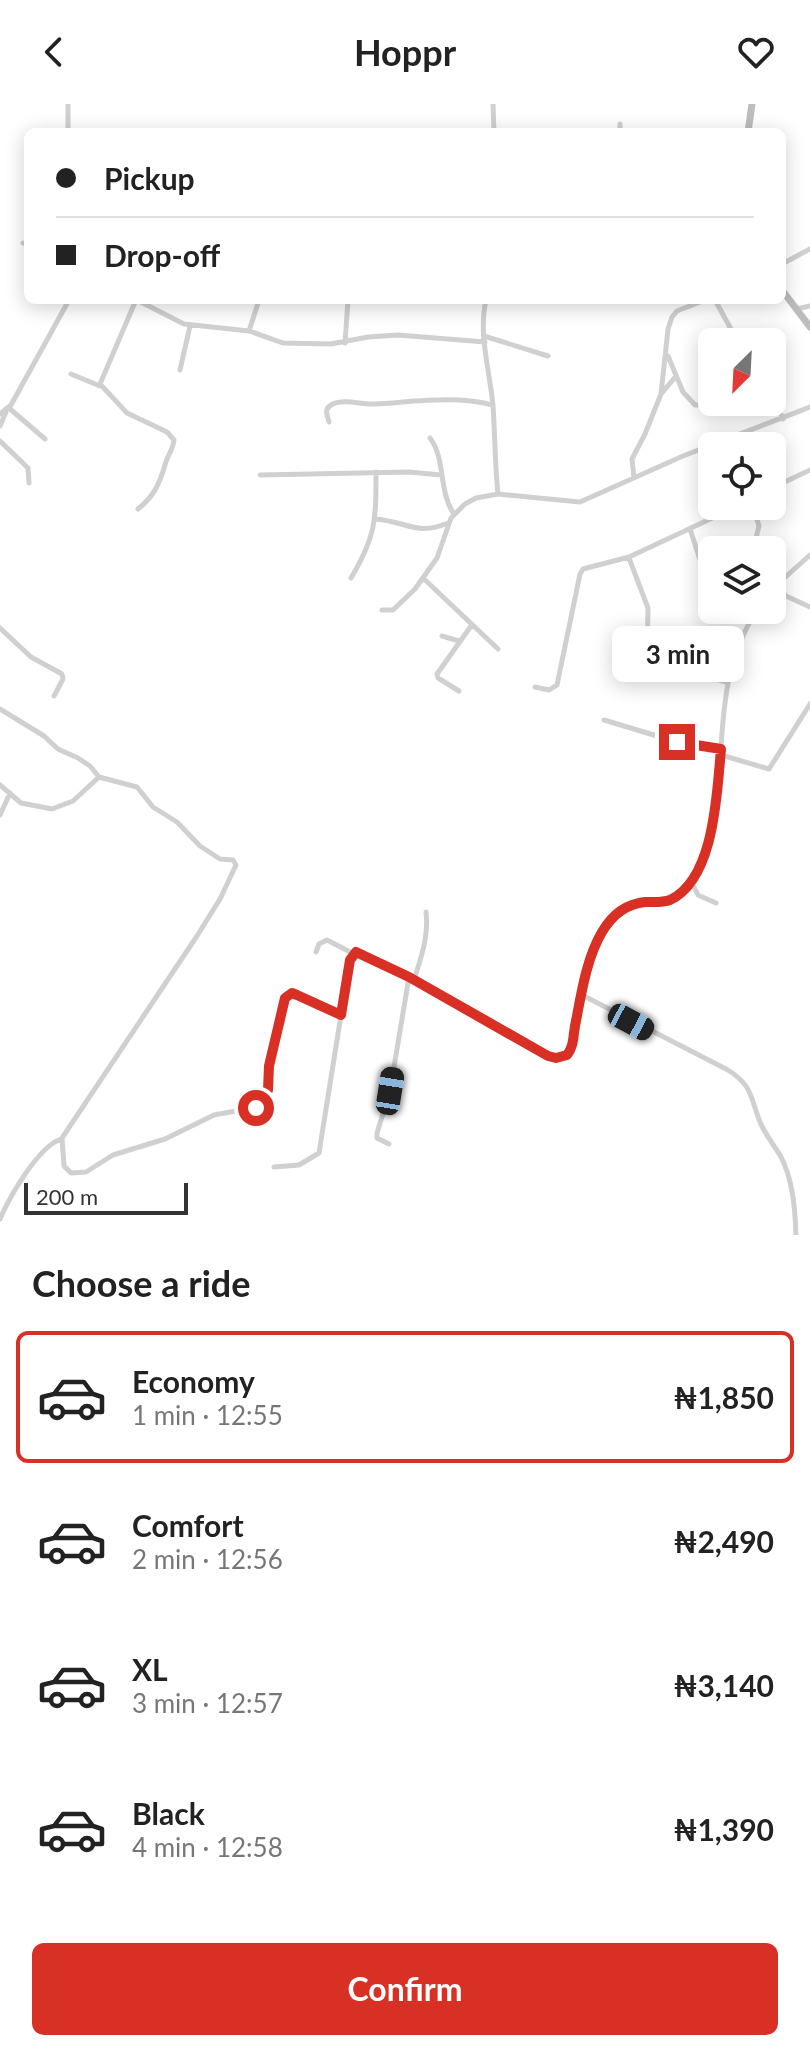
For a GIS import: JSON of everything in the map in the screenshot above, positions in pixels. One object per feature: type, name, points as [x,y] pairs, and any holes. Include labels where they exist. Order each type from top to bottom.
[{"type":"main road","points":[[749,128],[752,104]]},
{"type":"main road","points":[[786,295],[810,327]]},
{"type":"street","points":[[68,104],[68,128]]},
{"type":"street","points":[[493,104],[494,128]]},
{"type":"street","points":[[786,262],[810,249]]},
{"type":"street","points":[[0,426],[5,411],[67,304]]},
{"type":"street","points":[[134,304],[100,384],[127,413],[167,432],[174,440],[155,494],[138,509]]},
{"type":"street","points":[[144,304],[190,326],[249,331],[283,343],[345,343],[368,337],[398,335],[485,339],[548,356]]},
{"type":"street","points":[[249,331],[258,304]]},
{"type":"street","points":[[345,343],[348,304]]},
{"type":"street","points":[[485,304],[483,313],[498,494]]},
{"type":"street","points":[[634,478],[632,459],[661,394],[672,317],[677,311],[695,304]]},
{"type":"street","points":[[717,304],[730,328]]},
{"type":"street","points":[[796,309],[810,306]]},
{"type":"street","points":[[180,370],[190,326]]},
{"type":"street","points":[[667,355],[683,392],[698,405]]},
{"type":"street","points":[[71,374],[105,388]]},
{"type":"street","points":[[661,394],[676,376]]},
{"type":"street","points":[[329,422],[326,414],[333,404],[374,405],[400,400],[430,400],[493,405]]},
{"type":"street","points":[[382,610],[393,610],[400,605],[423,578],[437,558],[454,514],[476,498],[498,494],[580,502],[683,456],[810,407]]},
{"type":"street","points":[[5,411],[45,439]]},
{"type":"street","points":[[430,438],[438,453],[447,501],[454,514]]},
{"type":"street","points":[[0,441],[28,468],[29,483]]},
{"type":"street","points":[[786,481],[810,470]]},
{"type":"street","points":[[351,578],[373,535],[376,472]]},
{"type":"street","points":[[260,475],[419,472],[441,475]]},
{"type":"street","points":[[376,519],[401,522],[421,530],[449,522]]},
{"type":"street","points":[[535,687],[549,690],[557,685],[583,569],[629,557],[709,520]]},
{"type":"street","points":[[690,529],[698,554]]},
{"type":"street","points":[[786,576],[810,555]]},
{"type":"street","points":[[629,557],[648,608],[647,657]]},
{"type":"street","points":[[423,578],[498,649]]},
{"type":"street","points":[[786,596],[810,607]]},
{"type":"street","points":[[316,952],[319,944],[327,940],[354,954],[360,953],[556,1058],[563,1058],[571,1051],[595,949],[611,920],[631,904],[669,900],[691,880],[711,836],[727,682],[736,651],[750,624]]},
{"type":"street","points":[[459,691],[443,683],[437,674],[471,626]]},
{"type":"street","points":[[0,628],[31,657],[62,674],[63,679],[54,696]]},
{"type":"street","points":[[442,636],[459,641]]},
{"type":"street","points":[[616,648],[727,682]]},
{"type":"street","points":[[604,720],[721,752],[769,769],[810,704]]},
{"type":"street","points":[[0,709],[44,736],[58,749],[78,758],[99,777],[137,787],[153,807],[174,819],[200,846],[220,859],[233,860],[236,865],[204,925],[62,1138],[47,1146],[20,1180],[0,1219]]},
{"type":"street","points":[[0,785],[21,803],[52,809],[73,801],[99,777]]},
{"type":"street","points":[[0,815],[10,792]]},
{"type":"street","points":[[691,880],[698,895],[716,903]]},
{"type":"street","points":[[389,1144],[380,1140],[377,1133],[390,1091],[412,979],[423,951],[426,912]]},
{"type":"street","points":[[274,1167],[299,1165],[319,1153],[350,960],[354,954]]},
{"type":"street","points":[[62,1138],[64,1166],[71,1173],[81,1173],[113,1155],[165,1139],[214,1115],[256,1108],[263,1102],[268,1090],[270,1063],[287,995],[297,995],[341,1015]]},
{"type":"street","points":[[582,995],[728,1070],[746,1085],[791,1186],[796,1235]]},
{"type":"route","points":[[256,1108],[263,1102],[268,1090],[269,1066],[285,998],[292,993],[341,1015],[350,960],[356,952],[409,977],[548,1056],[563,1058],[567,1055],[573,1044],[587,975],[601,934],[620,910],[631,904],[661,902],[679,893],[691,880],[711,836],[721,749],[677,742]]}]
